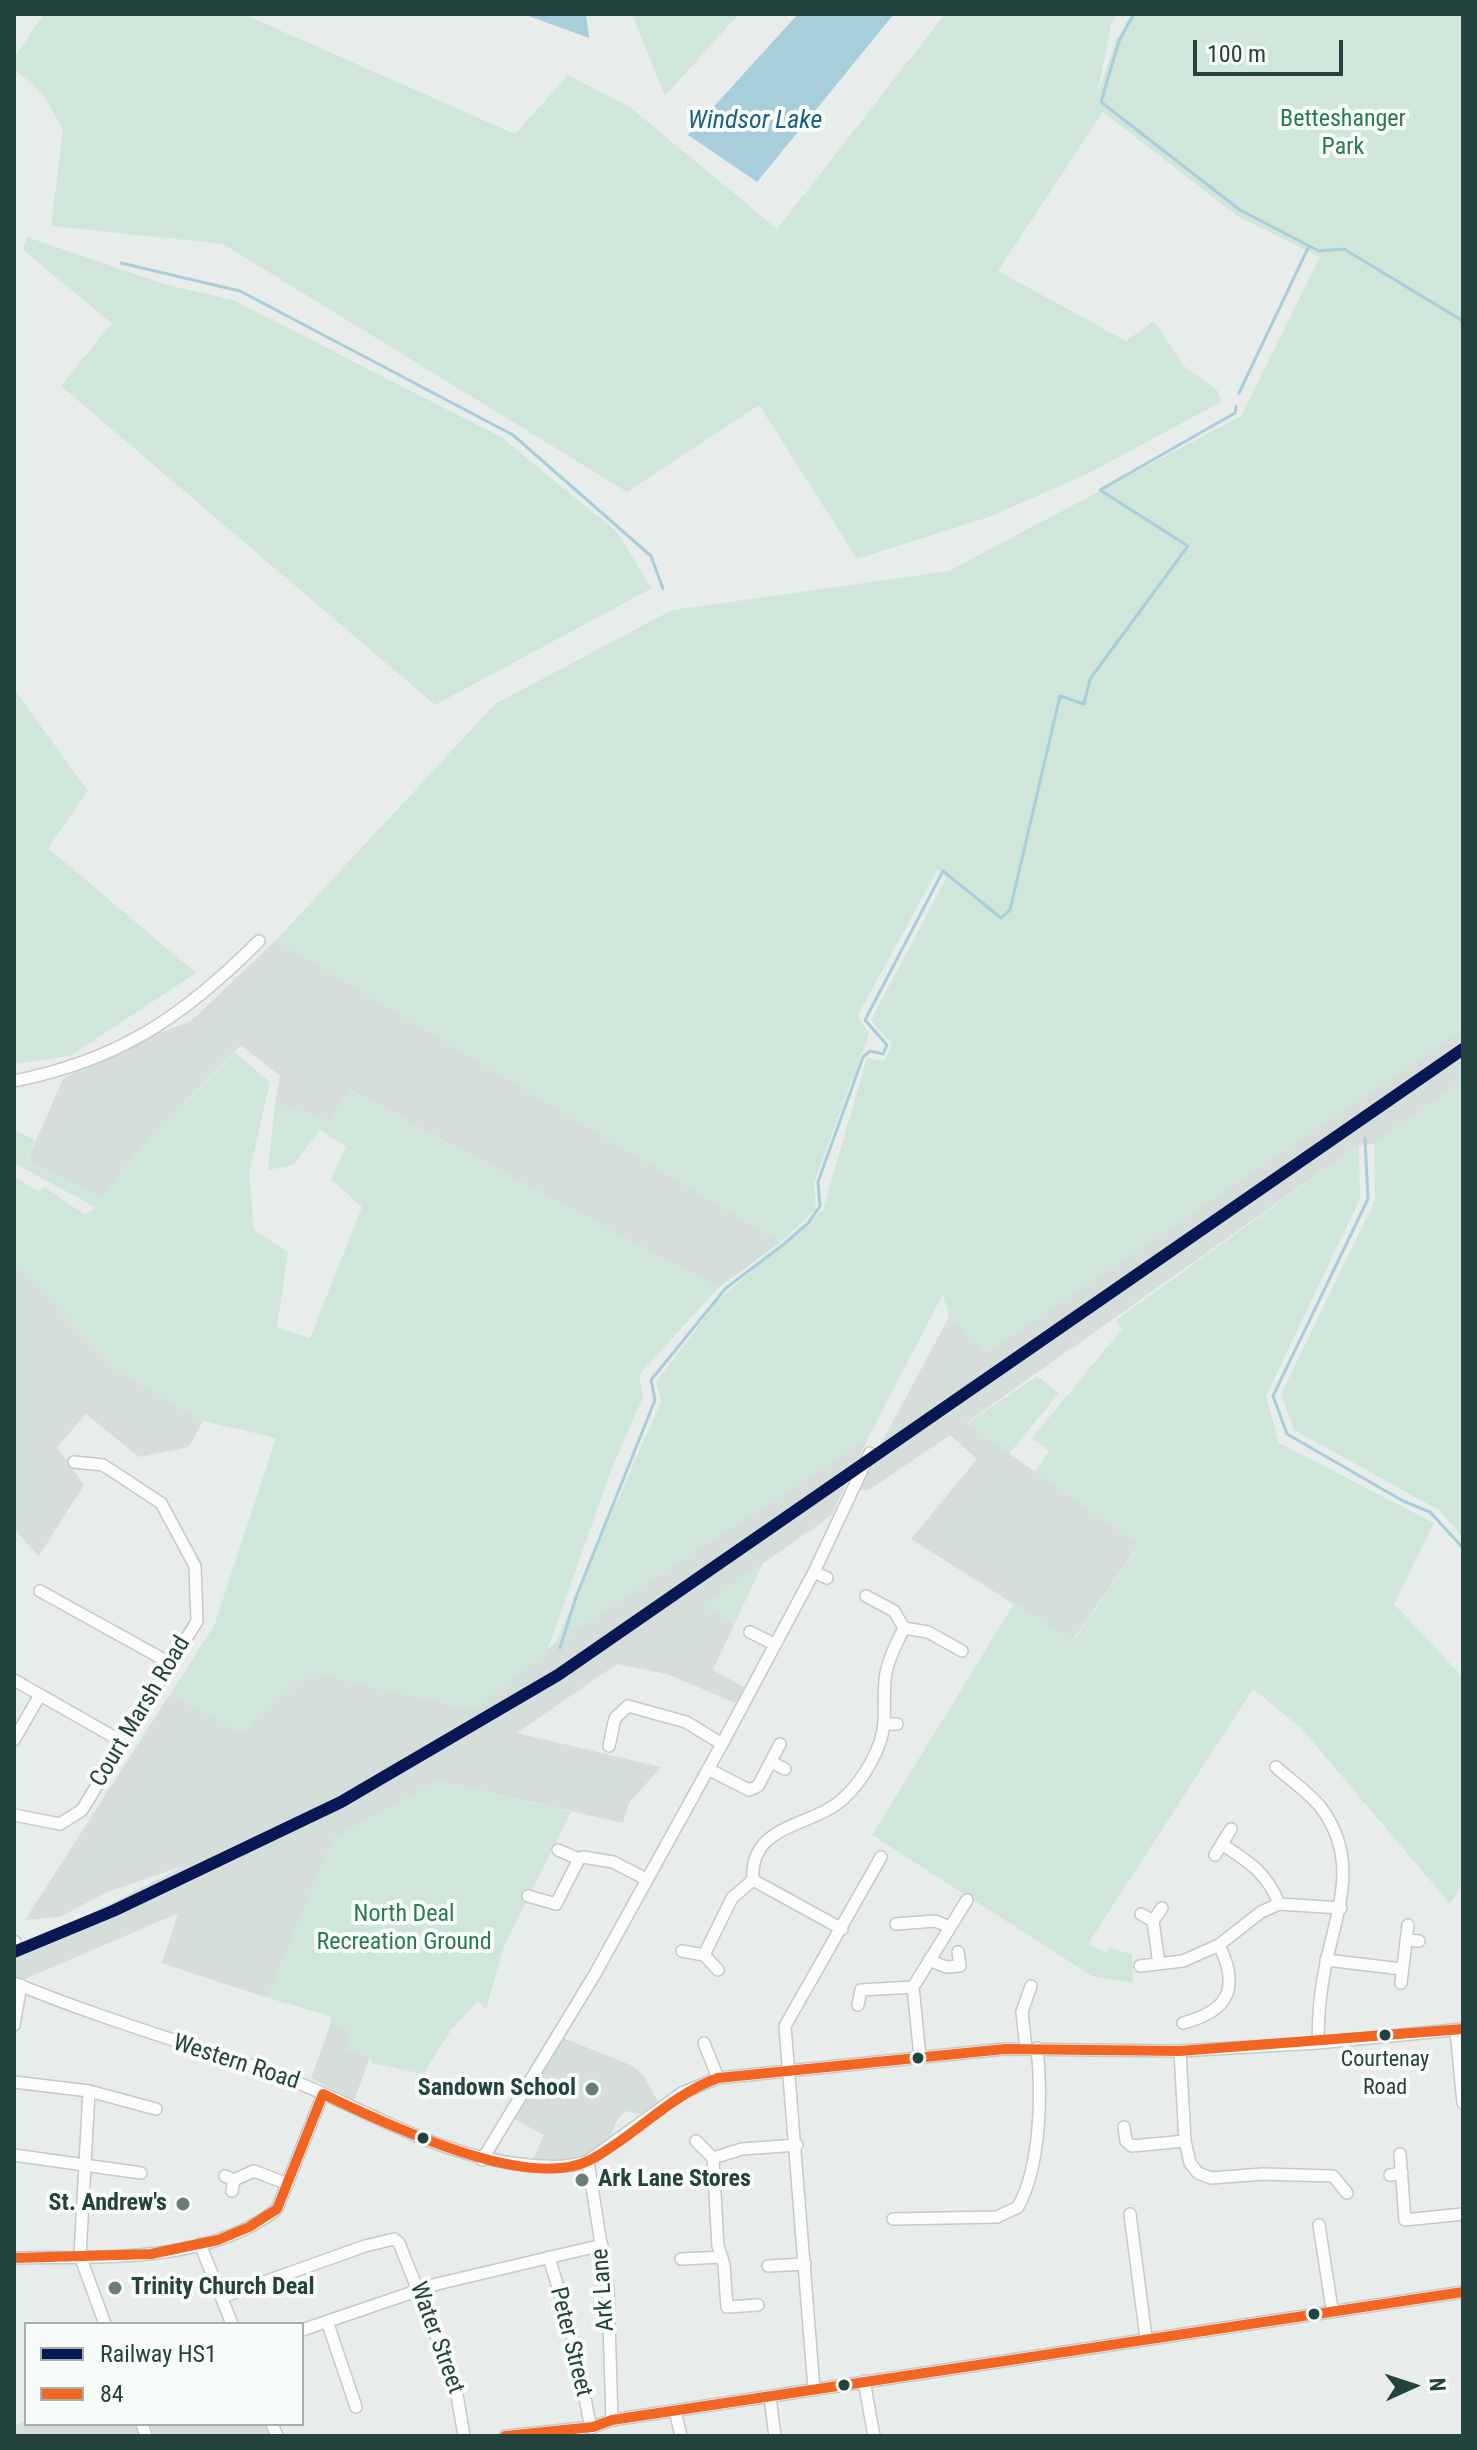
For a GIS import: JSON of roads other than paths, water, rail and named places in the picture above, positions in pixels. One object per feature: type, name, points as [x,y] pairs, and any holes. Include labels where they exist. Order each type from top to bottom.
[{"type":"street","points":[[14,1081],[75,1066],[153,1032],[196,1000],[259,941]]},
{"type":"street","points":[[482,2160],[595,1974],[722,1744],[814,1572],[870,1453]]},
{"type":"street","name":"Court Marsh Road","points":[[14,1815],[60,1824],[82,1810],[121,1741],[197,1621],[195,1566],[161,1503],[103,1465],[74,1462]]},
{"type":"street","points":[[814,1572],[827,1578]]},
{"type":"street","points":[[40,1591],[170,1663]]},
{"type":"street","points":[[871,1604],[894,1611],[904,1628]]},
{"type":"street","points":[[904,1628],[928,1632],[962,1651]]},
{"type":"street","points":[[704,1955],[732,1898],[753,1880],[755,1855],[767,1840],[780,1829],[830,1809],[847,1796],[877,1751],[890,1724],[885,1675],[890,1655],[904,1628]]},
{"type":"street","points":[[750,1632],[774,1644]]},
{"type":"street","points":[[950,1643],[957,1633]]},
{"type":"street","points":[[14,1680],[121,1741]]},
{"type":"street","points":[[14,1740],[40,1695]]},
{"type":"street","points":[[609,1746],[615,1718],[628,1706],[686,1722],[722,1744]]},
{"type":"street","points":[[708,1769],[749,1790],[758,1786],[780,1744]]},
{"type":"street","points":[[771,1762],[785,1769]]},
{"type":"street","points":[[1276,1767],[1320,1807],[1336,1832],[1345,1883],[1326,1960],[1318,2043]]},
{"type":"street","points":[[1215,1855],[1231,1829]]},
{"type":"street","points":[[1223,1845],[1260,1870],[1270,1882],[1279,1904]]},
{"type":"street","points":[[558,1850],[579,1859],[613,1862],[646,1879]]},
{"type":"street","points":[[814,2389],[797,2145],[785,2026],[881,1857]]},
{"type":"street","points":[[528,1896],[556,1904],[579,1859]]},
{"type":"street","points":[[753,1880],[842,1929]]},
{"type":"street","points":[[920,2057],[913,1987],[967,1900]]},
{"type":"street","points":[[1140,1966],[1183,1961],[1219,1945],[1261,1912],[1279,1904],[1341,1908]]},
{"type":"street","points":[[1159,1964],[1153,1921],[1162,1908]]},
{"type":"street","points":[[1141,1914],[1153,1921]]},
{"type":"street","points":[[896,1924],[935,1921],[950,1927]]},
{"type":"street","points":[[1401,1983],[1402,1969],[1413,1941],[1408,1925]]},
{"type":"street","points":[[1183,2023],[1196,2014],[1218,2009],[1226,1998],[1230,1983],[1228,1964],[1219,1945]]},
{"type":"street","points":[[682,1951],[704,1955],[718,1970]]},
{"type":"street","points":[[929,1960],[946,1967],[960,1966],[958,1952]]},
{"type":"street","points":[[1326,1960],[1402,1969]]},
{"type":"street","points":[[14,2025],[17,1984]]},
{"type":"street","name":"Western Road","points":[[17,1984],[107,2020],[267,2071],[420,2139],[482,2160],[551,2167],[588,2161]]},
{"type":"street","points":[[893,2219],[997,2217],[1018,2207],[1023,2198],[1040,2118],[1042,2092],[1022,2012],[1031,1986]]},
{"type":"street","points":[[858,2005],[861,1990],[913,1987]]},
{"type":"street","points":[[588,2161],[682,2093],[718,2078],[1031,2048],[1180,2051],[1459,2030],[1463,2103]]},
{"type":"street","points":[[704,2043],[718,2078]]},
{"type":"street","points":[[1180,2051],[1185,2141],[1190,2163],[1198,2173],[1226,2178],[1263,2174],[1333,2176],[1347,2193]]},
{"type":"street","points":[[14,2082],[89,2091],[156,2109]]},
{"type":"street","points":[[89,2091],[80,2256],[104,2322]]},
{"type":"street","points":[[14,2258],[168,2251],[200,2244],[262,2221],[277,2209],[323,2094]]},
{"type":"street","points":[[1124,2127],[1126,2141],[1132,2146],[1185,2141]]},
{"type":"street","points":[[696,2141],[713,2158],[727,2307],[758,2305]]},
{"type":"street","points":[[713,2158],[742,2149],[797,2145]]},
{"type":"street","points":[[1400,2154],[1396,2174],[1404,2226],[1463,2214]]},
{"type":"street","points":[[14,2155],[141,2173]]},
{"type":"street","name":"Ark Lane","points":[[588,2161],[608,2289],[612,2420]]},
{"type":"street","points":[[230,2182],[254,2171],[288,2184]]},
{"type":"street","points":[[1130,2214],[1146,2338]]},
{"type":"street","points":[[1319,2225],[1332,2309]]},
{"type":"street","name":"Water Street","points":[[222,2297],[388,2238],[399,2243],[455,2383],[464,2436]]},
{"type":"street","points":[[200,2244],[231,2322]]},
{"type":"street","points":[[304,2329],[419,2290],[602,2245]]},
{"type":"street","name":"Peter Street","points":[[549,2257],[572,2335],[591,2428]]},
{"type":"street","points":[[681,2259],[722,2257]]},
{"type":"street","points":[[768,2266],[805,2264]]},
{"type":"street","points":[[505,2436],[578,2432],[612,2420],[1332,2309],[1463,2292]]},
{"type":"street","points":[[327,2321],[350,2401]]},
{"type":"street","points":[[864,2381],[874,2436]]},
{"type":"street","points":[[770,2397],[775,2436]]},
{"type":"street","points":[[675,2411],[681,2436]]},
{"type":"water","points":[[523,14],[586,14],[589,38]]},
{"type":"water","name":"Windsor Lake","points":[[798,14],[894,14],[757,182],[688,135]]},
{"type":"waterway","points":[[1134,14],[1119,41],[1101,102],[1240,210],[1319,251],[1344,249],[1463,321]]},
{"type":"waterway","points":[[1239,393],[1309,246]]},
{"type":"waterway","points":[[121,263],[240,291],[513,435],[651,556],[663,589]]},
{"type":"waterway","points":[[560,1648],[576,1597],[655,1400],[651,1380],[726,1288],[784,1244],[808,1223],[820,1206],[818,1182],[863,1057],[870,1051],[883,1054],[887,1045],[865,1020],[943,871],[1001,918],[1010,910],[1060,696],[1084,704],[1090,679],[1188,546],[1100,490],[1235,413],[1236,407]]},
{"type":"waterway","points":[[1365,1138],[1368,1199],[1273,1396],[1287,1434],[1403,1501],[1430,1512],[1463,1548]]},
{"type":"rail line","name":"HS1","points":[[14,1952],[113,1911],[341,1802],[558,1675],[1463,1049]]},
{"type":"place","name":"Courtenay Road","points":[[1385,2035]]},
{"type":"place","name":"Sandown School","points":[[592,2089]]},
{"type":"place","name":"Ark Lane Stores","points":[[582,2180]]},
{"type":"place","name":"St. Andrew's","points":[[183,2204]]},
{"type":"place","name":"Trinity Church Deal","points":[[115,2288]]},
{"type":"park label","name":"Betteshanger Park","points":[[1343,134]]},
{"type":"park label","name":"North Deal Recreation Ground","points":[[404,1929]]}]
